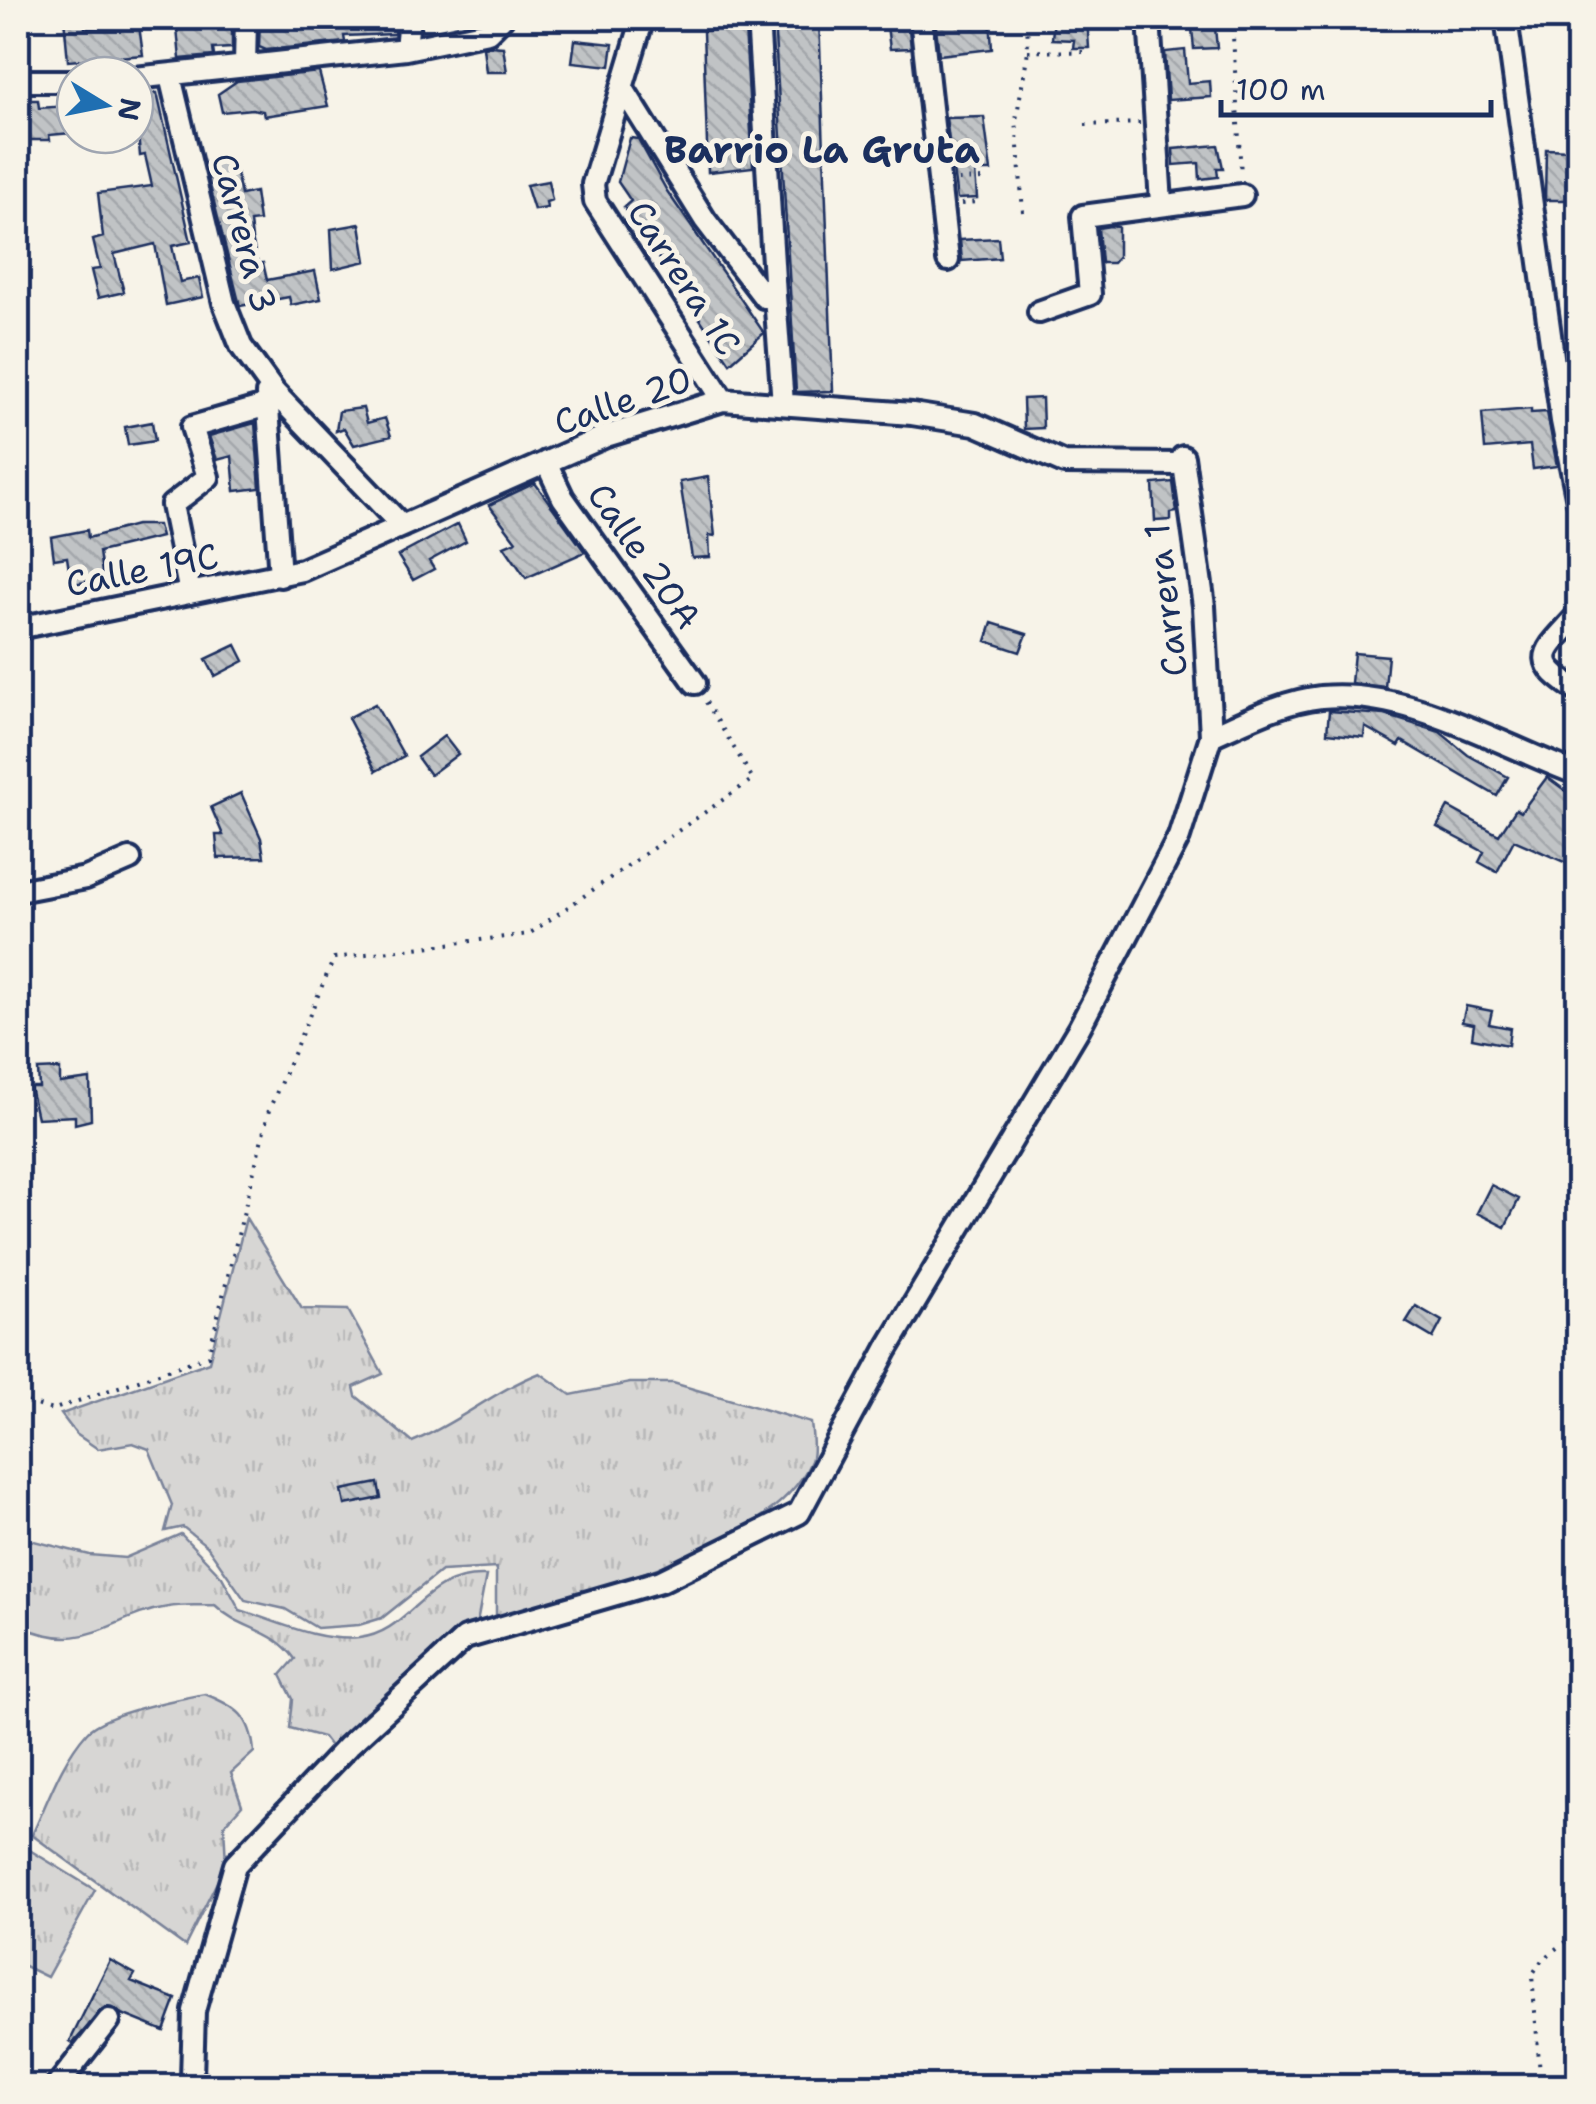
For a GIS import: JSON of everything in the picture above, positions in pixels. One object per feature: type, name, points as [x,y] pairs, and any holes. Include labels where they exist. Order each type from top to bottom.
[{"type":"street","points":[[245,66],[246,18]]},
{"type":"street","points":[[406,49],[409,18]]},
{"type":"street","points":[[155,77],[406,49],[488,32],[502,18]]},
{"type":"street","name":"Carrera 1C","points":[[643,18],[593,184],[596,201],[723,400]]},
{"type":"street","points":[[758,18],[782,404]]},
{"type":"street","points":[[921,18],[948,260]]},
{"type":"street","points":[[1148,18],[1161,203]]},
{"type":"street","points":[[1506,18],[1562,422],[1578,501]]},
{"type":"street","name":"Carrera 3","points":[[170,76],[224,303],[241,346],[267,382],[402,526]]},
{"type":"street","points":[[18,81],[55,81]]},
{"type":"street","points":[[622,87],[705,220],[764,297],[775,296]]},
{"type":"street","points":[[1040,312],[1090,294],[1083,216],[1242,195]]},
{"type":"street","points":[[267,382],[280,576]]},
{"type":"street","name":"Calle 20","points":[[280,576],[606,436],[723,400],[975,424],[1064,462],[1182,460]]},
{"type":"street","points":[[190,593],[172,505],[208,477],[192,427],[268,404]]},
{"type":"street","name":"Carrera 1","points":[[1182,460],[1204,606],[1211,736]]},
{"type":"street","name":"Calle 20A","points":[[546,462],[563,498],[695,684]]},
{"type":"street","name":"Calle 19C","points":[[18,628],[280,576]]},
{"type":"street","points":[[1578,615],[1546,651],[1544,662],[1550,673],[1578,691]]},
{"type":"street","points":[[196,2086],[192,2078],[194,2010],[235,1865],[348,1746],[465,1638],[661,1582],[799,1512],[888,1349],[1079,1028],[1179,837],[1211,736],[1264,712],[1321,697],[1416,705],[1506,748],[1578,774]]},
{"type":"street","points":[[18,891],[86,878],[130,859]]},
{"type":"street","points":[[57,2086],[109,2020]]},
{"type":"path","points":[[1023,212],[1016,120],[1028,51],[1027,18]]},
{"type":"path","points":[[1232,18],[1242,195]]},
{"type":"path","points":[[1028,51],[1082,52]]},
{"type":"path","points":[[1085,125],[1156,123]]},
{"type":"path","points":[[940,180],[983,179]]},
{"type":"path","points":[[18,1398],[52,1410],[208,1356],[269,1110],[334,958],[528,934],[753,779],[695,684]]},
{"type":"path","points":[[1541,2086],[1532,1975],[1542,1960],[1578,1933]]},
{"type":"green space","points":[[246,1218],[302,1309],[348,1310],[383,1374],[354,1387],[356,1396],[412,1442],[540,1373],[571,1395],[630,1383],[673,1383],[811,1423],[811,1461],[790,1492],[758,1519],[717,1543],[623,1580],[496,1618],[496,1568],[441,1571],[382,1618],[359,1625],[317,1628],[285,1609],[245,1600],[207,1546],[183,1527],[165,1531],[172,1505],[149,1449],[133,1443],[98,1449],[76,1434],[61,1414],[209,1362]]},
{"type":"green space","points":[[181,1534],[222,1577],[240,1610],[298,1630],[344,1638],[377,1633],[446,1584],[486,1576],[477,1623],[332,1749],[323,1737],[290,1728],[293,1699],[281,1675],[295,1659],[277,1641],[215,1605],[174,1606],[147,1612],[80,1636],[42,1634],[18,1625],[18,1537],[90,1555],[125,1558]]},
{"type":"green space","points":[[205,1694],[226,1703],[246,1721],[254,1752],[231,1773],[242,1805],[224,1825],[226,1864],[185,1946],[32,1835],[62,1768],[87,1732],[125,1713]]},
{"type":"green space","points":[[28,1849],[95,1890],[47,1977],[18,1963],[18,1871]]},
{"type":"building","points":[[64,18],[84,18],[85,28],[116,27],[115,18],[138,18],[143,55],[67,55]]},
{"type":"building","points":[[176,18],[232,18],[232,48],[213,49],[214,56],[180,59]]},
{"type":"building","points":[[260,18],[395,18],[394,34],[344,36],[345,42],[266,50],[259,47]]},
{"type":"building","points":[[774,18],[819,18],[833,391],[796,392]]},
{"type":"building","points":[[886,18],[908,18],[911,48],[890,49]]},
{"type":"building","points":[[935,18],[990,18],[992,49],[939,55]]},
{"type":"building","points":[[1054,18],[1087,18],[1089,48],[1073,48],[1074,40],[1052,39]]},
{"type":"building","points":[[1191,18],[1214,18],[1217,48],[1194,49]]},
{"type":"building","points":[[745,27],[753,167],[708,172],[703,31]]},
{"type":"building","points":[[575,40],[613,44],[610,66],[572,62]]},
{"type":"building","points":[[483,47],[503,47],[507,72],[486,72]]},
{"type":"building","points":[[1185,50],[1188,83],[1210,81],[1211,97],[1168,100],[1165,52]]},
{"type":"building","points":[[319,72],[328,106],[264,116],[263,111],[252,109],[222,112],[218,94],[237,81]]},
{"type":"building","points":[[155,93],[191,242],[172,246],[180,282],[199,278],[203,297],[166,305],[155,244],[114,254],[124,292],[98,298],[91,270],[100,269],[93,240],[103,237],[98,193],[152,186],[145,155],[155,155]]},
{"type":"building","points":[[24,100],[38,100],[39,108],[55,107],[55,134],[49,135],[50,140],[28,140]]},
{"type":"building","points":[[984,117],[991,171],[975,171],[977,198],[957,199],[946,118]]},
{"type":"building","points":[[630,138],[638,139],[667,191],[764,333],[730,363],[624,207],[631,201],[618,182]]},
{"type":"building","points":[[1218,145],[1223,168],[1217,168],[1218,177],[1200,179],[1199,163],[1174,165],[1173,149]]},
{"type":"building","points":[[1546,149],[1570,150],[1569,200],[1545,200]]},
{"type":"building","points":[[228,158],[230,168],[235,166],[241,195],[255,192],[259,221],[250,222],[252,239],[267,280],[315,271],[321,299],[291,305],[289,297],[240,306],[207,174],[207,162]]},
{"type":"building","points":[[548,181],[552,200],[546,202],[547,208],[534,210],[526,185]]},
{"type":"building","points":[[360,224],[366,261],[333,269],[331,229]]},
{"type":"building","points":[[1118,227],[1118,257],[1113,263],[1101,263],[1098,228]]},
{"type":"building","points":[[998,238],[1000,258],[962,261],[960,240]]},
{"type":"building","points":[[1042,398],[1043,428],[1024,429],[1023,399]]},
{"type":"building","points":[[363,408],[367,423],[385,418],[391,436],[354,445],[344,428],[336,431],[339,411]]},
{"type":"building","points":[[1531,409],[1531,413],[1547,412],[1557,466],[1533,469],[1530,445],[1485,449],[1482,413]]},
{"type":"building","points":[[152,422],[155,441],[128,445],[125,427]]},
{"type":"building","points":[[255,423],[260,488],[235,491],[232,456],[217,460],[209,436]]},
{"type":"building","points":[[708,477],[715,536],[709,535],[710,557],[692,558],[680,482]]},
{"type":"building","points":[[1173,482],[1177,512],[1171,513],[1171,520],[1155,521],[1153,484]]},
{"type":"building","points":[[535,483],[585,552],[526,578],[504,546],[516,541],[489,505]]},
{"type":"building","points":[[458,524],[466,541],[429,561],[434,569],[413,580],[398,556]]},
{"type":"building","points":[[136,525],[158,525],[161,537],[99,552],[103,580],[71,584],[67,557],[54,559],[51,537],[87,530],[88,538]]},
{"type":"building","points":[[992,623],[1027,634],[1020,652],[986,641]]},
{"type":"building","points":[[236,645],[244,661],[215,676],[206,659]]},
{"type":"building","points":[[1354,653],[1388,656],[1385,687],[1351,683]]},
{"type":"building","points":[[375,704],[404,756],[376,771],[348,718]]},
{"type":"building","points":[[1329,711],[1385,715],[1440,732],[1468,755],[1508,777],[1497,796],[1402,741],[1399,746],[1365,727],[1364,737],[1327,733]]},
{"type":"building","points":[[444,736],[458,754],[430,775],[417,757]]},
{"type":"building","points":[[1547,777],[1578,800],[1578,868],[1514,840],[1497,872],[1479,862],[1484,852],[1437,827],[1448,807],[1499,835],[1516,809],[1521,812]]},
{"type":"building","points":[[241,793],[261,838],[264,857],[218,858],[216,835],[223,835],[211,807]]},
{"type":"building","points":[[1466,1006],[1492,1011],[1489,1024],[1510,1028],[1508,1045],[1472,1038],[1474,1024],[1462,1022]]},
{"type":"building","points":[[60,1069],[60,1083],[90,1079],[91,1120],[75,1124],[75,1116],[37,1118],[30,1087],[39,1087],[38,1070]]},
{"type":"building","points":[[1491,1185],[1519,1199],[1505,1227],[1477,1213]]},
{"type":"building","points":[[1416,1306],[1442,1321],[1433,1338],[1406,1322]]},
{"type":"building","points":[[378,1483],[381,1498],[345,1505],[342,1490]]},
{"type":"building","points":[[110,1960],[135,1974],[131,1981],[176,1999],[164,2031],[105,2007],[73,2043],[70,2041]]},
{"type":"district","name":"Barrio La Gruta","points":[[822,150]]}]
